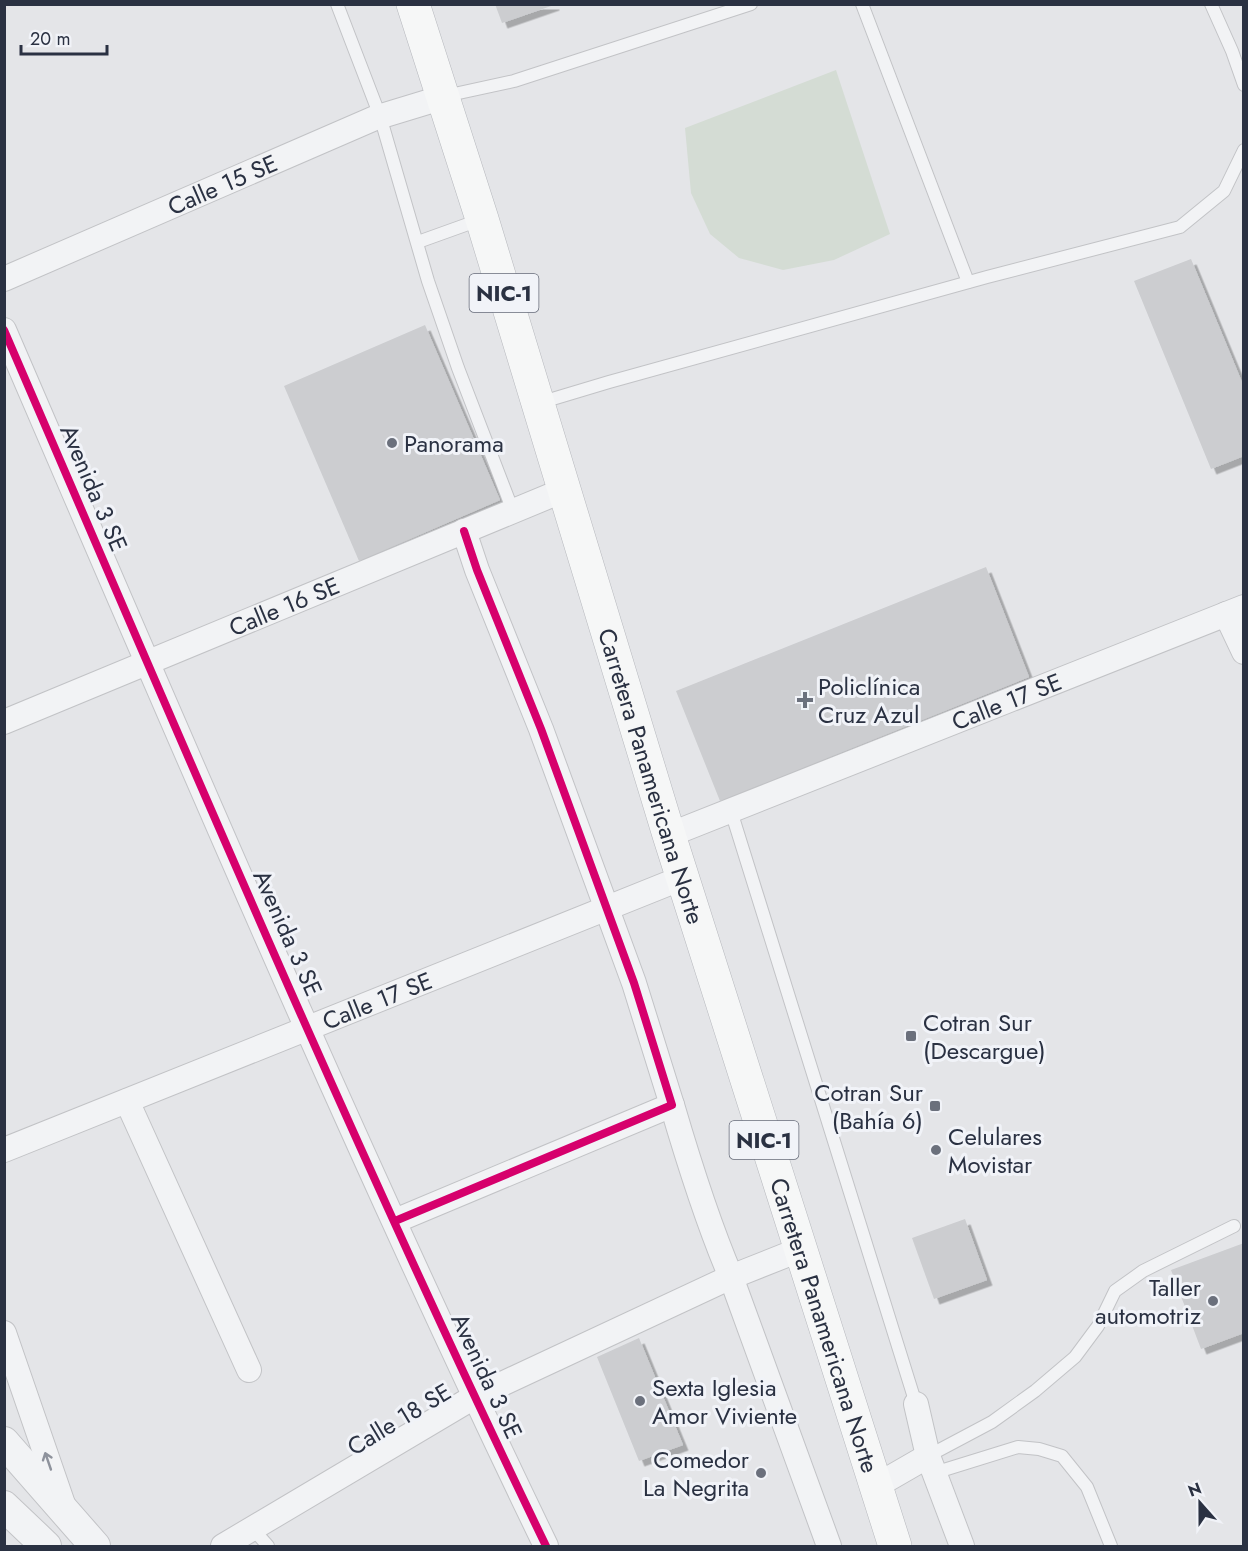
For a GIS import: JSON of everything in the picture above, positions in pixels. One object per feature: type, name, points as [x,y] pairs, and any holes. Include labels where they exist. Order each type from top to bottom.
[{"type":"highway","name":"Carretera Panamericana Norte","points":[[413,4],[482,219],[682,878],[895,1546]]},
{"type":"street","name":"Calle 15 SE","points":[[4,279],[380,116],[444,97]]},
{"type":"street","name":"Avenida 3 SE","points":[[4,330],[308,1028],[474,1397],[546,1546]]},
{"type":"street","name":"Calle 16 SE","points":[[4,722],[564,490]]},
{"type":"street","points":[[464,531],[477,570],[541,729],[646,1016],[693,1179],[829,1546]]},
{"type":"street","name":"Calle 17 SE","points":[[669,835],[1235,611]]},
{"type":"street","points":[[1235,611],[1244,652]]},
{"type":"street","name":"Calle 17 SE","points":[[4,1150],[682,878]]},
{"type":"street","points":[[127,1101],[249,1370]]},
{"type":"street","points":[[395,1221],[672,1105]]},
{"type":"street","name":"Calle 18 SE","points":[[223,1546],[260,1538],[474,1397],[731,1277],[800,1250]]},
{"type":"street","points":[[4,1333],[11,1376],[67,1516]]},
{"type":"street","points":[[916,1404],[931,1464],[962,1546]]},
{"type":"street","points":[[4,1442],[95,1546]]},
{"type":"street","points":[[876,1486],[931,1464]]},
{"type":"street","points":[[4,1506],[46,1546]]},
{"type":"lane","points":[[337,4],[380,116],[428,281],[458,368],[513,511]]},
{"type":"lane","points":[[444,97],[514,81],[751,4]]},
{"type":"lane","points":[[862,4],[968,282]]},
{"type":"lane","points":[[1211,4],[1232,51],[1244,86]]},
{"type":"lane","points":[[538,404],[968,282],[1180,226],[1224,190],[1244,150]]},
{"type":"lane","points":[[418,242],[482,219]]},
{"type":"lane","points":[[731,811],[916,1404]]},
{"type":"lane","points":[[931,1464],[1035,1391],[1075,1358],[1098,1326],[1115,1291],[1143,1272],[1234,1226]]},
{"type":"lane","points":[[931,1464],[1018,1447],[1039,1449],[1062,1456],[1087,1487],[1111,1546]]},
{"type":"shaded area","points":[[836,70],[890,234],[834,260],[783,270],[739,258],[710,234],[691,193],[685,128]]},
{"type":"building","points":[[495,4],[554,4],[554,5],[502,23]]},
{"type":"building","points":[[1191,259],[1244,387],[1244,456],[1211,469],[1134,281]]},
{"type":"building","name":"Panorama","points":[[425,325],[500,500],[359,561],[284,386]]},
{"type":"building","points":[[986,567],[1029,677],[720,801],[676,691]]},
{"type":"building","points":[[965,1219],[987,1280],[934,1299],[912,1238]]},
{"type":"building","name":"Taller automotriz","points":[[1244,1243],[1244,1333],[1201,1349],[1171,1270]]},
{"type":"building","name":"Sexta Iglesia Amor Viviente","points":[[639,1338],[683,1445],[639,1461],[597,1357]]},
{"type":"cycle path","points":[[4,330],[336,1093],[546,1546]]},
{"type":"cycle path","points":[[395,1221],[672,1105],[634,983],[541,729],[477,570],[464,531]]},
{"type":"place","name":"Panorama","points":[[392,443]]},
{"type":"place","name":"Policlínica Cruz Azul","points":[[805,700]]},
{"type":"place","name":"Cotran Sur (Descargue)","points":[[911,1036]]},
{"type":"place","name":"Cotran Sur (Bahía 6)","points":[[935,1106]]},
{"type":"place","name":"Celulares Movistar","points":[[936,1150]]},
{"type":"place","name":"Taller automotriz","points":[[1213,1301]]},
{"type":"place","name":"Sexta Iglesia Amor Viviente","points":[[640,1401]]},
{"type":"place","name":"Comedor La Negrita","points":[[761,1473]]}]
